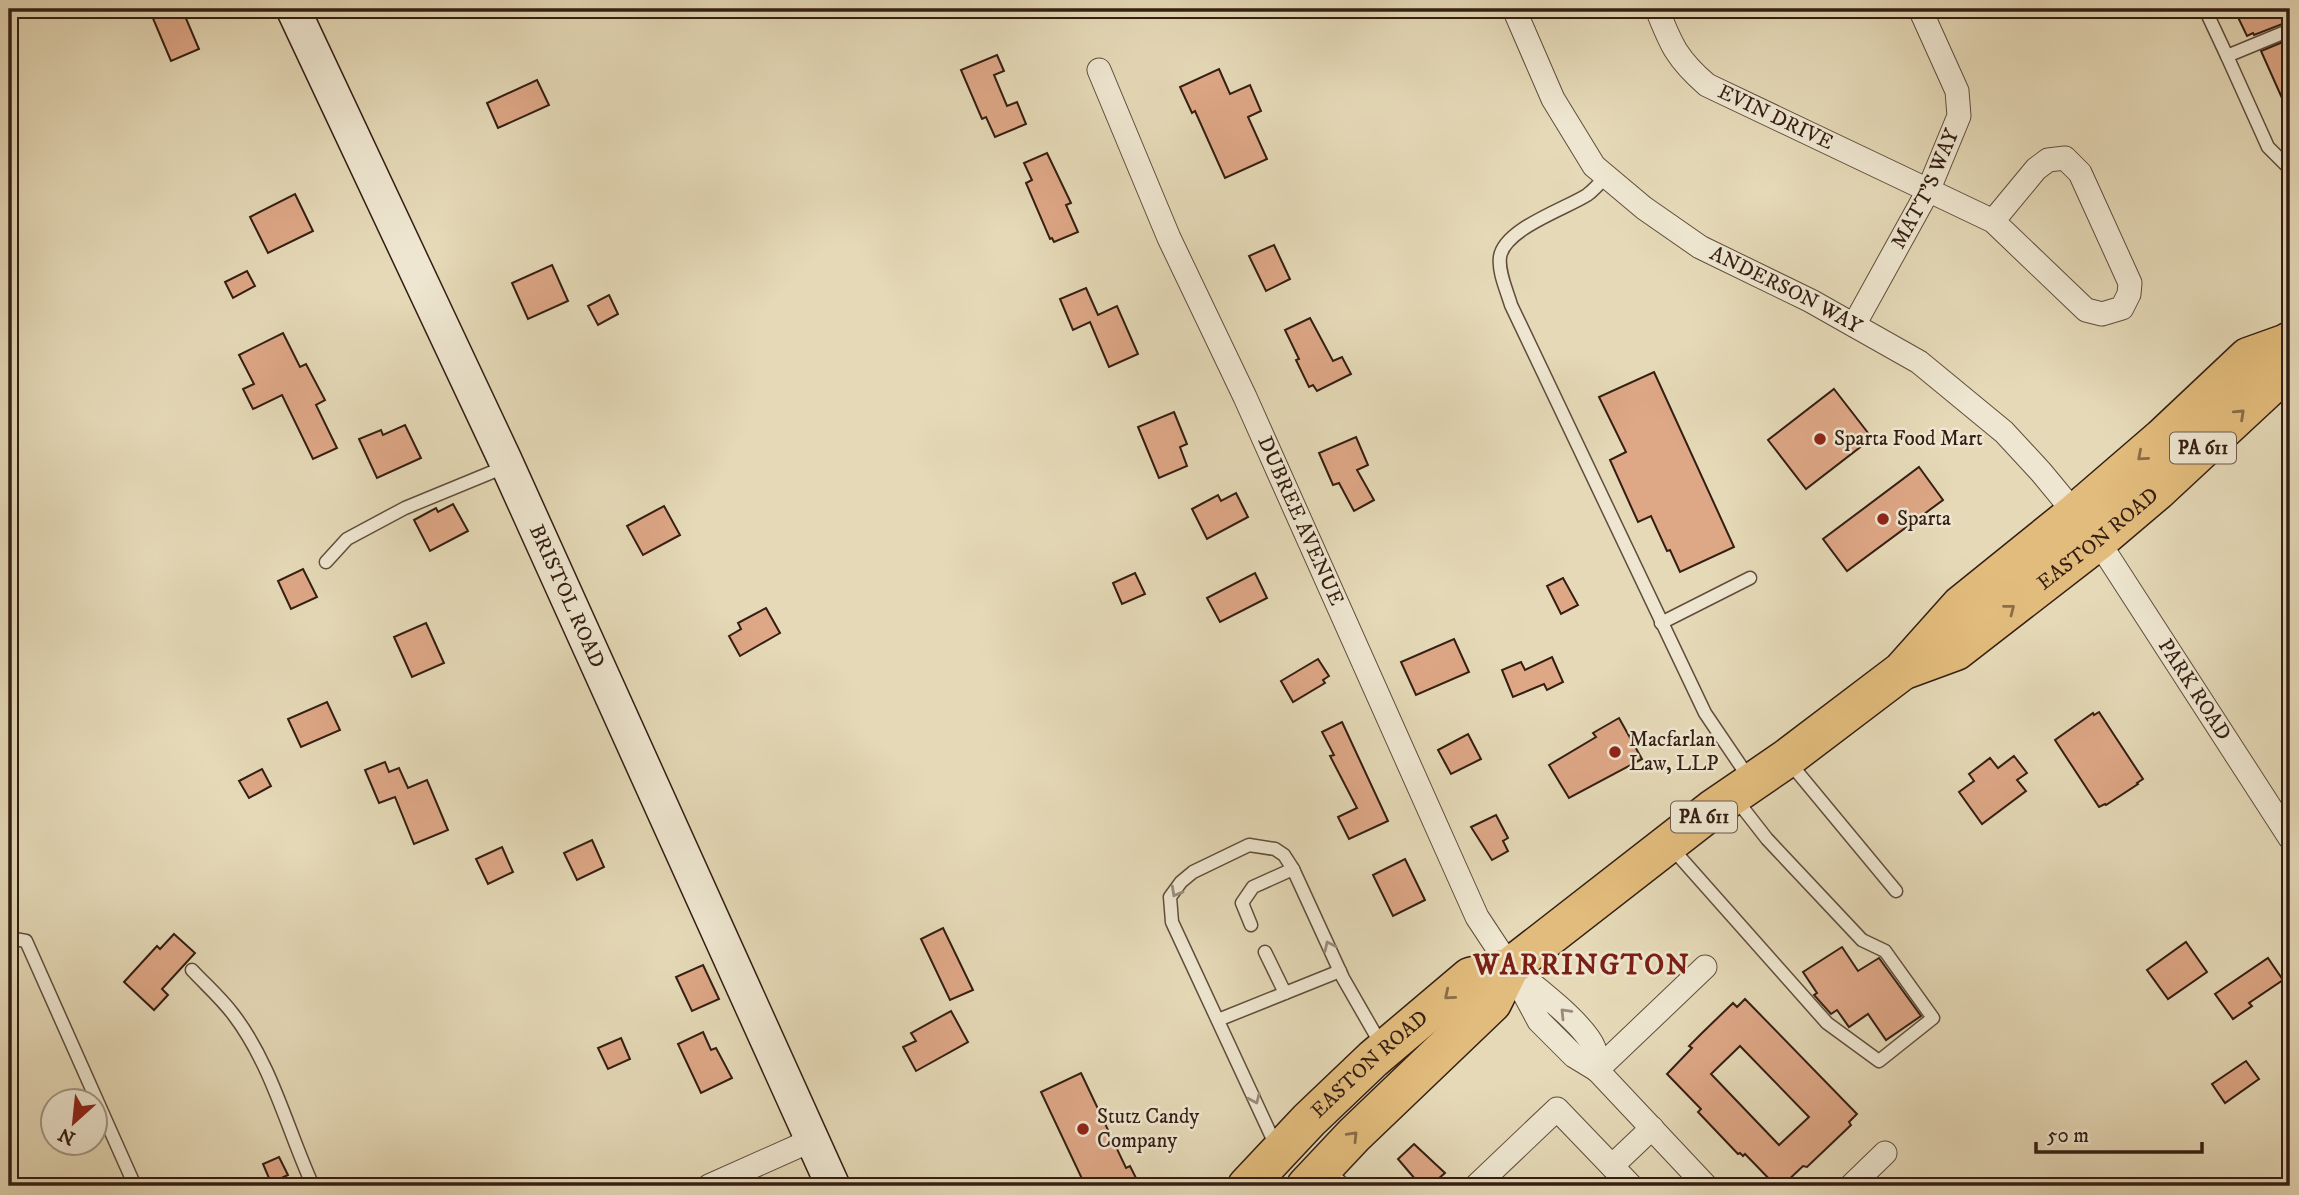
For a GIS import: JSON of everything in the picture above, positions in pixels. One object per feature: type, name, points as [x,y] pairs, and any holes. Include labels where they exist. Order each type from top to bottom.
[{"type":"highway","name":"EASTON ROAD","points":[[1247,1186],[1309,1120],[1384,1049],[1470,977],[1510,967],[1742,788],[1786,759],[1902,671],[1956,651],[2087,527],[2157,491],[2271,385],[2290,341]]},
{"type":"highway","name":"EASTON ROAD","points":[[1325,1180],[1354,1135],[1492,1003],[1510,967]]},
{"type":"main road","name":"BRISTOL ROAD","points":[[293,9],[507,466],[833,1186]]},
{"type":"street","name":"ANDERSON WAY","points":[[1514,9],[1553,99],[1594,166],[1644,208],[1700,247],[1811,301],[1919,362],[2004,432],[2087,527]]},
{"type":"street","name":"EVIN DRIVE","points":[[1657,9],[1671,46],[1686,67],[1707,85],[1993,221],[2086,310],[2102,314],[2122,307],[2129,294],[2130,282],[2080,173],[2065,158],[2048,160],[2036,169],[1993,221]]},
{"type":"street","name":"MATT'S WAY","points":[[1854,326],[1928,191],[1959,116],[1956,91],[1920,9]]},
{"type":"street","name":"DUBREE AVENUE","points":[[1099,70],[1169,237],[1245,397],[1477,917],[1510,967],[1554,1002],[1590,1040],[1595,1050],[1597,1070]]},
{"type":"street","name":"PARK ROAD","points":[[2087,527],[2290,838]]},
{"type":"street","points":[[1705,967],[1597,1070],[1706,1186]]},
{"type":"street","points":[[1476,1186],[1557,1109],[1631,1186]]},
{"type":"street","points":[[1612,1166],[1652,1128]]},
{"type":"street","points":[[709,1186],[812,1140]]},
{"type":"street","points":[[1852,1186],[1885,1153]]},
{"type":"lane","points":[[2205,9],[2268,148],[2290,169]]},
{"type":"lane","points":[[2227,55],[2290,30]]},
{"type":"lane","points":[[1606,176],[1589,194],[1518,232],[1505,244],[1500,258],[1511,305],[1661,623],[1767,839],[1862,940],[1885,951],[1933,1018],[1879,1061],[1826,1023],[1668,844]]},
{"type":"lane","points":[[326,562],[347,539],[405,508],[507,466]]},
{"type":"lane","points":[[1661,623],[1750,578]]},
{"type":"lane","points":[[1786,759],[1896,891]]},
{"type":"lane","points":[[1279,1153],[1172,922],[1170,897],[1181,883],[1193,872],[1249,845],[1275,849],[1284,855],[1340,971],[1384,1049]]},
{"type":"lane","points":[[1251,925],[1242,903],[1253,887],[1293,869]]},
{"type":"lane","points":[[9,938],[26,941],[135,1186]]},
{"type":"lane","points":[[1265,952],[1285,993]]},
{"type":"lane","points":[[192,970],[233,1013],[257,1052],[286,1113],[313,1186]]},
{"type":"lane","points":[[1219,1020],[1340,971]]},
{"type":"building","points":[[149,9],[182,9],[199,49],[171,61]]},
{"type":"building","points":[[2234,9],[2290,9],[2290,21],[2247,36]]},
{"type":"building","points":[[2290,39],[2290,116],[2261,51]]},
{"type":"building","points":[[997,55],[1004,71],[994,75],[1007,106],[1017,102],[1026,124],[995,137],[986,117],[982,119],[961,70]]},
{"type":"building","points":[[1219,69],[1230,94],[1250,85],[1261,111],[1248,117],[1267,159],[1225,178],[1195,111],[1192,113],[1180,87]]},
{"type":"building","points":[[537,80],[549,105],[498,128],[487,103]]},
{"type":"building","points":[[1047,153],[1071,203],[1066,205],[1078,232],[1054,242],[1050,239],[1026,183],[1032,180],[1024,163]]},
{"type":"building","points":[[295,194],[313,231],[268,253],[250,217]]},
{"type":"building","points":[[1274,245],[1290,279],[1266,291],[1249,256]]},
{"type":"building","points":[[552,265],[568,301],[528,319],[512,283]]},
{"type":"building","points":[[247,271],[255,286],[233,298],[225,282]]},
{"type":"building","points":[[1086,288],[1098,315],[1117,306],[1138,354],[1109,367],[1090,322],[1073,330],[1060,299]]},
{"type":"building","points":[[609,295],[618,314],[598,325],[588,306]]},
{"type":"building","points":[[1310,318],[1333,361],[1342,357],[1351,374],[1317,391],[1313,385],[1309,387],[1285,330]]},
{"type":"building","points":[[283,333],[300,367],[306,364],[325,400],[316,405],[337,448],[313,459],[282,395],[253,409],[243,389],[254,384],[239,355]]},
{"type":"building","points":[[1654,372],[1734,547],[1680,572],[1651,516],[1638,522],[1610,460],[1626,452],[1599,397]]},
{"type":"building","name":"Sparta Food Mart","points":[[1834,389],[1872,438],[1806,489],[1768,440]]},
{"type":"building","points":[[1174,412],[1187,444],[1180,447],[1187,466],[1159,478],[1138,427]]},
{"type":"building","points":[[405,425],[421,458],[377,478],[359,439],[381,430],[383,435]]},
{"type":"building","points":[[1356,437],[1368,465],[1357,470],[1374,500],[1354,511],[1339,483],[1333,485],[1319,453]]},
{"type":"building","name":"Sparta","points":[[1919,467],[1943,500],[1847,571],[1823,539]]},
{"type":"building","points":[[1236,493],[1248,517],[1207,539],[1192,509],[1218,495],[1221,501]]},
{"type":"building","points":[[453,504],[468,531],[430,551],[414,520],[436,508],[438,512]]},
{"type":"building","points":[[664,506],[680,535],[643,555],[627,526]]},
{"type":"building","points":[[303,569],[317,597],[291,609],[278,581]]},
{"type":"building","points":[[1135,573],[1145,594],[1122,604],[1113,583]]},
{"type":"building","points":[[1255,573],[1267,598],[1220,622],[1207,598]]},
{"type":"building","points":[[1563,578],[1578,605],[1561,614],[1547,586]]},
{"type":"building","points":[[766,608],[780,633],[740,656],[729,636],[741,629],[738,623]]},
{"type":"building","points":[[426,623],[444,663],[412,677],[394,637]]},
{"type":"building","points":[[1454,639],[1469,672],[1416,695],[1401,662]]},
{"type":"building","points":[[1552,657],[1563,682],[1547,690],[1544,684],[1513,697],[1502,670],[1521,662],[1525,670]]},
{"type":"building","points":[[1318,659],[1329,676],[1323,680],[1325,683],[1293,702],[1281,681]]},
{"type":"building","points":[[327,702],[340,730],[301,747],[288,719]]},
{"type":"building","points":[[2099,712],[2143,779],[2099,807],[2055,740],[2093,713],[2094,715]]},
{"type":"building","points":[[1619,718],[1642,759],[1569,798],[1549,765],[1596,737],[1593,733]]},
{"type":"building","points":[[1342,722],[1388,821],[1349,839],[1338,817],[1357,808],[1330,756],[1334,755],[1322,732]]},
{"type":"building","points":[[1468,734],[1481,759],[1451,774],[1438,750]]},
{"type":"building","points":[[2014,756],[2027,773],[2017,780],[2026,791],[1982,824],[1959,792],[1974,781],[1969,774],[1990,758],[1998,768]]},
{"type":"building","points":[[385,762],[389,772],[399,768],[408,788],[427,780],[448,830],[414,844],[395,797],[379,803],[365,770]]},
{"type":"building","points":[[262,769],[271,786],[249,798],[239,781]]},
{"type":"building","points":[[1496,815],[1508,838],[1503,841],[1508,851],[1492,860],[1471,827]]},
{"type":"building","points":[[592,840],[604,867],[577,880],[564,853]]},
{"type":"building","points":[[502,847],[513,872],[488,884],[476,859]]},
{"type":"building","points":[[1405,859],[1425,900],[1393,916],[1373,875]]},
{"type":"building","points":[[943,928],[973,990],[950,1000],[921,939]]},
{"type":"building","points":[[174,934],[195,953],[162,989],[168,995],[154,1010],[124,982],[157,946],[160,949]]},
{"type":"building","points":[[2186,942],[2207,972],[2168,999],[2147,970]]},
{"type":"building","points":[[1842,947],[1858,971],[1879,958],[1921,1016],[1886,1040],[1868,1014],[1849,1027],[1837,1010],[1831,1014],[1814,995],[1817,993],[1803,972]]},
{"type":"building","points":[[2268,958],[2283,980],[2249,1003],[2252,1006],[2233,1019],[2215,994]]},
{"type":"building","points":[[703,965],[719,999],[692,1011],[676,977]]},
{"type":"building","points":[[1745,999],[1857,1114],[1849,1122],[1851,1125],[1807,1167],[1803,1166],[1782,1186],[1776,1186],[1745,1154],[1738,1154],[1698,1112],[1701,1109],[1667,1074],[1692,1048],[1689,1046],[1733,1003],[1737,1007]],"holes":[[[1740,1046],[1809,1117],[1779,1145],[1711,1074]]]},
{"type":"building","points":[[951,1011],[968,1042],[916,1071],[903,1047],[916,1041],[911,1033]]},
{"type":"building","points":[[703,1032],[711,1050],[716,1048],[732,1078],[701,1093],[678,1044]]},
{"type":"building","points":[[621,1038],[630,1059],[608,1069],[598,1048]]},
{"type":"building","points":[[2246,1061],[2259,1079],[2225,1103],[2212,1084]]},
{"type":"building","name":"Stutz Candy Company","points":[[1081,1073],[1126,1168],[1130,1166],[1140,1186],[1083,1186],[1085,1185],[1041,1092]]},
{"type":"building","points":[[1414,1144],[1445,1173],[1430,1186],[1421,1186],[1398,1159]]},
{"type":"building","points":[[279,1157],[288,1175],[271,1183],[263,1164]]},
{"type":"place","name":"Sparta Food Mart","points":[[1820,439]]},
{"type":"place","name":"Sparta","points":[[1883,519]]},
{"type":"place","name":"Macfarlan Law, LLP","points":[[1615,752]]},
{"type":"place","name":"Stutz Candy Company","points":[[1083,1129]]},
{"type":"district","name":"WARRINGTON","points":[[1582,965]]}]
